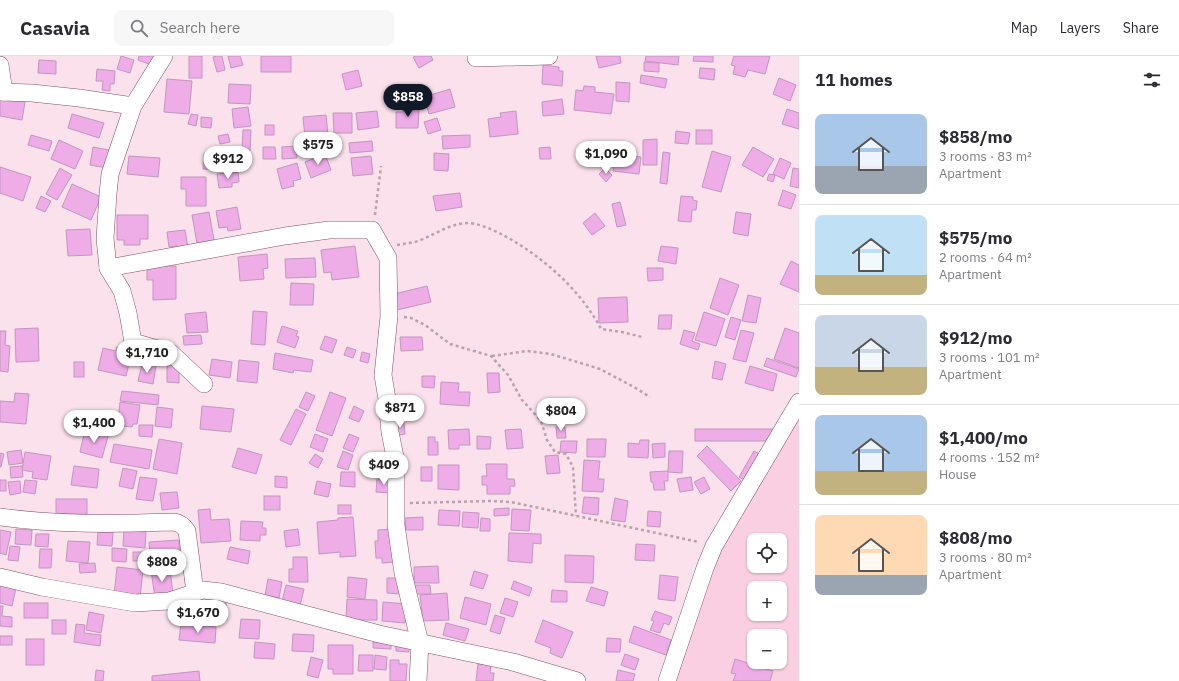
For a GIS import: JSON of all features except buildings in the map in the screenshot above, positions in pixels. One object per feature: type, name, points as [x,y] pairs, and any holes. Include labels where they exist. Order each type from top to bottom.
[{"type":"street","points":[[164,56],[133,106],[110,174],[105,238],[108,268],[122,291],[128,313],[133,342],[171,353],[204,384]]},
{"type":"street","points":[[476,58],[549,56]]},
{"type":"street","points":[[0,64],[2,92],[79,98],[133,106]]},
{"type":"street","points":[[108,268],[285,236],[329,230],[372,230],[388,258],[389,316],[383,375],[390,432],[396,462],[396,525],[403,573],[420,643],[418,681]]},
{"type":"street","points":[[667,681],[705,568],[714,546],[799,402]]},
{"type":"street","points":[[0,517],[45,522],[119,524],[180,523],[187,530],[194,592]]},
{"type":"street","points":[[0,577],[42,587],[135,603],[168,601],[203,590],[221,592],[372,632],[513,662],[577,681]]},
{"type":"path","points":[[372,230],[381,166]]},
{"type":"path","points":[[381,244],[395,245],[416,242],[444,228],[459,224],[470,223],[491,229],[529,251],[566,282],[594,315],[601,329],[642,336]]},
{"type":"path","points":[[389,316],[411,318],[425,325],[450,344],[491,356],[527,351],[551,354],[600,369],[650,397]]},
{"type":"path","points":[[491,356],[508,375],[522,400],[541,421],[547,440],[555,452],[566,454],[573,467],[576,516]]},
{"type":"path","points":[[396,503],[492,501],[527,505],[714,546]]},
{"type":"shaded area","points":[[799,412],[799,681],[663,681],[721,541]]}]
